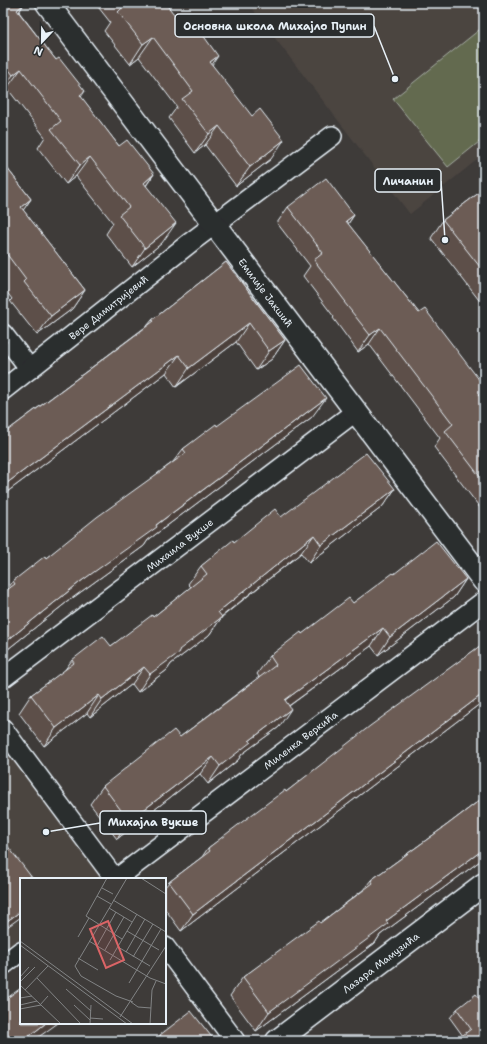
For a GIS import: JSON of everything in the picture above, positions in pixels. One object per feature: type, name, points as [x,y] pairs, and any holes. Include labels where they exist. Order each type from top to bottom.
[{"type":"street","name":"Емилије Јакшић","points":[[48,3],[484,582]]},
{"type":"street","name":"Вере Димитријевић","points":[[3,390],[215,224],[332,136]]},
{"type":"street","points":[[3,334],[30,369]]},
{"type":"street","name":"Михаила Вукше","points":[[3,678],[356,412]]},
{"type":"street","name":"Миленка Веркића","points":[[117,878],[484,601]]},
{"type":"street","points":[[3,729],[115,878]]},
{"type":"street","name":"Лазара Мамузића","points":[[277,1041],[484,884]]},
{"type":"street","points":[[166,948],[234,1041]]},
{"type":"street","points":[[3,965],[20,952]]},
{"type":"shaded area","points":[[248,3],[484,3],[484,154],[410,214]]},
{"type":"shaded area","points":[[3,729],[114,878],[20,878],[20,952],[3,965]]},
{"type":"green space","points":[[484,26],[484,138],[448,167],[393,99]]},
{"type":"building","points":[[3,3],[24,4],[17,10],[56,60],[59,58],[85,91],[80,95],[119,146],[127,140],[154,174],[144,183],[176,223],[145,248],[119,215],[129,207],[90,157],[80,165],[51,129],[61,121],[21,69],[13,75],[3,62]]},
{"type":"building","points":[[124,3],[165,3],[187,30],[195,24],[218,56],[210,62],[252,116],[260,109],[284,140],[250,167],[219,126],[209,134],[182,99],[193,91],[153,37],[143,44],[118,12],[125,5]]},
{"type":"building","points":[[3,163],[31,199],[21,207],[85,290],[51,316],[24,282],[26,280],[3,249]]},
{"type":"building","points":[[326,178],[354,215],[346,221],[419,313],[425,309],[484,386],[484,389],[478,394],[484,401],[484,482],[445,431],[453,424],[380,328],[370,335],[314,260],[323,253],[288,207]]},
{"type":"building","points":[[484,189],[484,272],[443,220]]},
{"type":"building","points":[[226,262],[285,340],[269,351],[249,323],[189,368],[179,355],[3,486],[3,434],[154,321],[152,320]]},
{"type":"building","points":[[3,337],[7,342],[3,344]]},
{"type":"building","points":[[301,365],[326,398],[156,525],[157,527],[80,582],[3,644],[3,593],[15,584],[13,581],[45,556],[46,558],[97,517],[186,453],[183,449],[216,424],[217,426]]},
{"type":"building","points":[[366,453],[395,489],[321,545],[314,535],[218,612],[222,617],[179,650],[180,652],[150,674],[144,667],[102,699],[99,695],[56,728],[31,695],[74,663],[72,660],[103,636],[111,646],[152,615],[153,617],[207,574],[201,566],[233,540],[234,542],[275,509],[281,517]]},
{"type":"building","points":[[436,541],[466,579],[390,637],[383,628],[285,700],[291,709],[249,741],[251,742],[220,766],[213,757],[129,821],[103,786],[174,730],[180,737],[276,665],[270,656],[301,632],[302,634],[349,598],[353,603],[393,573],[394,574]]},
{"type":"building","points":[[484,643],[484,693],[193,914],[169,882],[210,851],[208,848],[242,822],[285,790],[286,792],[370,726]]},
{"type":"building","points":[[484,797],[484,849],[386,921],[388,924],[269,1012],[243,977],[319,921],[320,923],[373,883],[371,880]]},
{"type":"building","points":[[3,840],[32,878],[20,878],[20,912],[3,924]]},
{"type":"building","points":[[20,989],[20,1024],[45,1024],[23,1041],[3,1041],[3,1001]]},
{"type":"building","points":[[476,994],[484,1005],[484,1041],[455,1041],[471,1029],[457,1009]]},
{"type":"building","points":[[191,1011],[215,1041],[156,1041],[162,1037],[160,1035]]},
{"type":"place","name":"Основна школа Михајло Пупин","points":[[395,79]]},
{"type":"place","name":"Личанин","points":[[445,240]]},
{"type":"place","name":"Михајла Вукше","points":[[46,832]]}]
